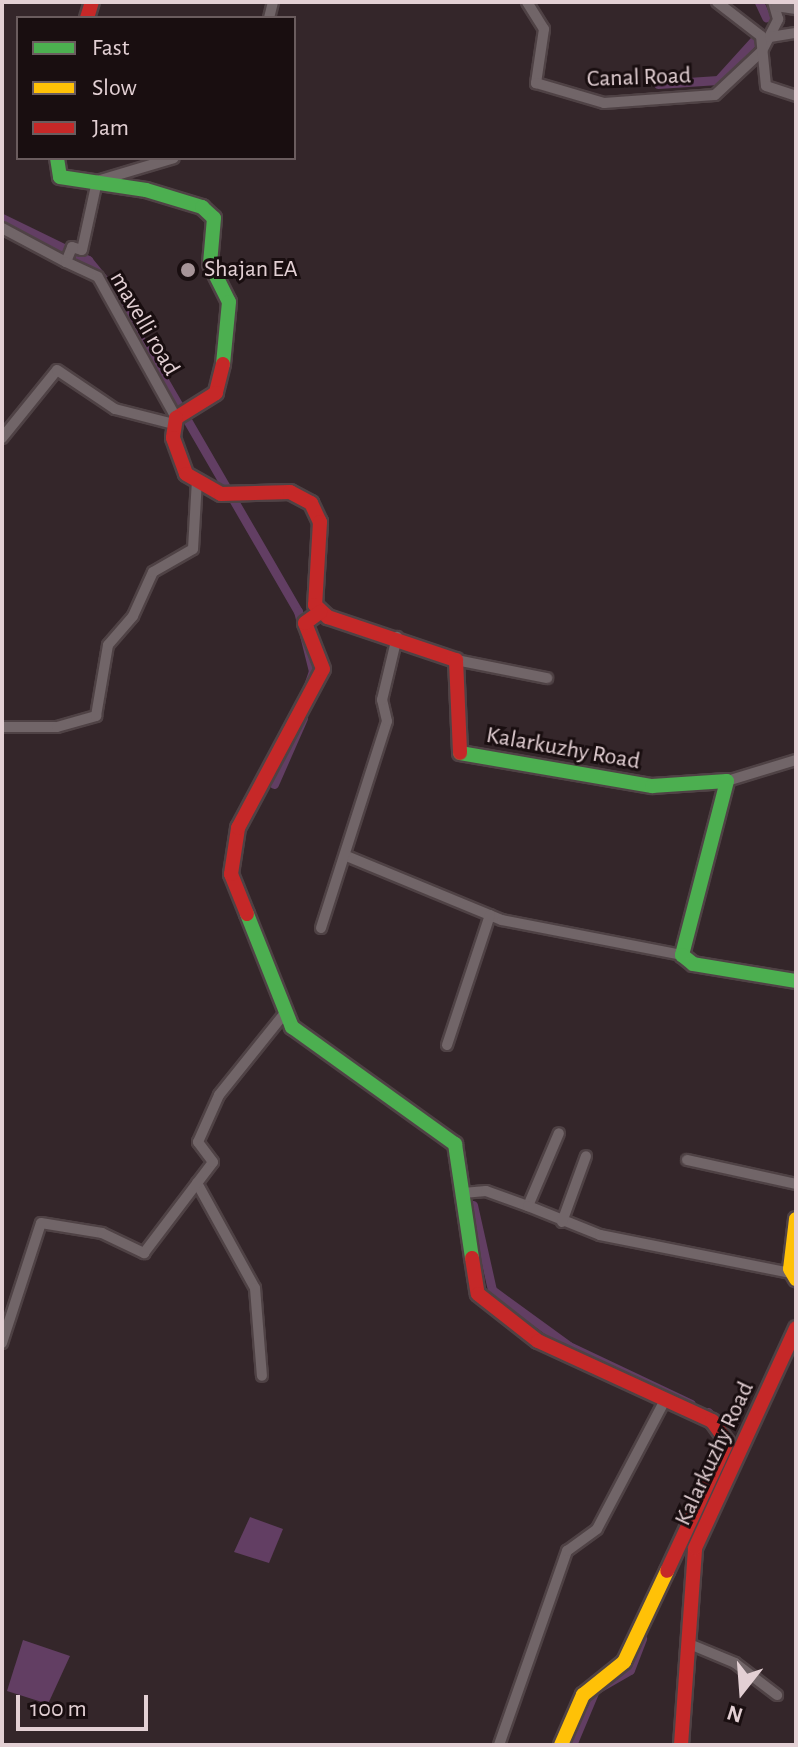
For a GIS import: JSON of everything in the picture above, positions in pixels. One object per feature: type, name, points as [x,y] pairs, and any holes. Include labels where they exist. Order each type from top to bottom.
[{"type":"main road","points":[[57,160],[60,177],[138,189],[202,207],[214,218],[210,264],[229,302],[222,379],[216,393],[178,417],[180,461],[197,479],[221,494],[250,490],[303,496],[318,512],[320,612]]},
{"type":"main road","points":[[320,612],[456,660]]},
{"type":"main road","points":[[320,612],[305,623],[323,669],[317,689],[263,772],[238,828],[231,874],[285,1013],[292,1027],[455,1144],[478,1294],[538,1341],[664,1402],[712,1421],[727,1442],[624,1662],[583,1695],[561,1745]]},
{"type":"main road","name":"Kalarkuzhy Road","points":[[456,660],[453,722],[460,754],[652,786],[727,781]]},
{"type":"main road","points":[[727,781],[682,955],[693,964],[796,981]]},
{"type":"main road","points":[[793,1276],[796,1219]]},
{"type":"main road","name":"Kalarkuzhy Road","points":[[681,1745],[695,1548],[796,1328]]},
{"type":"street","name":"Canal Road","points":[[527,2],[544,29],[536,83],[586,103],[715,95],[762,51],[770,37],[775,4]]},
{"type":"street","points":[[717,2],[752,24],[762,51],[764,83],[796,96]]},
{"type":"street","points":[[775,4],[796,9]]},
{"type":"street","points":[[770,37],[796,33]]},
{"type":"street","points":[[2,228],[68,257],[82,250],[97,181],[167,160]]},
{"type":"street","name":"mavelli road","points":[[68,257],[98,277],[178,417]]},
{"type":"street","points":[[2,438],[57,370],[115,409],[178,417]]},
{"type":"street","points":[[2,727],[57,727],[96,716],[108,645],[133,616],[153,572],[193,549],[197,479]]},
{"type":"street","points":[[321,928],[349,857],[387,721],[382,700],[397,637]]},
{"type":"street","points":[[456,660],[547,678]]},
{"type":"street","points":[[727,781],[796,760]]},
{"type":"street","points":[[349,857],[490,915],[682,955]]},
{"type":"street","points":[[447,1045],[490,915]]},
{"type":"street","points":[[2,1343],[41,1223],[102,1233],[144,1253],[213,1162],[198,1142],[219,1095],[285,1013]]},
{"type":"street","points":[[528,1206],[559,1133]]},
{"type":"street","points":[[562,1222],[586,1156]]},
{"type":"street","points":[[687,1160],[796,1184]]},
{"type":"street","points":[[197,1183],[255,1288],[262,1376]]},
{"type":"street","points":[[463,1193],[486,1191],[562,1222],[793,1276]]},
{"type":"street","points":[[499,1745],[567,1551],[597,1529],[664,1402]]},
{"type":"street","points":[[687,1643],[724,1656],[777,1695]]},
{"type":"shaded area","points":[[250,1517],[283,1529],[269,1563],[234,1552]]},
{"type":"shaded area","points":[[23,1640],[70,1656],[48,1704],[7,1691]]},
{"type":"waterway","points":[[759,2],[766,17]]},
{"type":"waterway","points":[[658,84],[718,80],[757,37]]},
{"type":"waterway","points":[[2,218],[88,260],[110,287],[298,611],[313,671],[300,708]]},
{"type":"waterway","points":[[274,784],[303,718]]},
{"type":"waterway","points":[[473,1205],[492,1290],[569,1346],[691,1404]]},
{"type":"waterway","points":[[708,1412],[735,1444],[723,1466]]},
{"type":"waterway","points":[[572,1745],[595,1690],[630,1670],[642,1638]]},
{"type":"traffic: fast","points":[[57,160],[60,177],[146,190],[202,207],[214,218],[210,264],[229,302],[223,364]]},
{"type":"traffic: fast","points":[[460,753],[652,786],[727,781],[682,955],[693,964],[796,981]]},
{"type":"traffic: fast","points":[[247,914],[292,1027],[455,1144],[472,1258]]},
{"type":"traffic: slow","points":[[796,1219],[790,1269],[796,1279]]},
{"type":"traffic: slow","points":[[561,1745],[583,1695],[624,1662],[667,1571]]},
{"type":"traffic: jam","points":[[88,16],[92,2]]},
{"type":"traffic: jam","points":[[223,364],[216,393],[176,418],[173,438],[186,474],[221,494],[290,492],[311,503],[320,522],[315,605],[328,617],[456,660],[460,753]]},
{"type":"traffic: jam","points":[[247,914],[231,874],[238,828],[323,669],[305,623],[320,612]]},
{"type":"traffic: jam","points":[[472,1258],[478,1294],[538,1341],[712,1421],[727,1442],[667,1571]]},
{"type":"traffic: jam","points":[[681,1745],[695,1548],[796,1328]]},
{"type":"place","name":"Shajan EA","points":[[188,270]]}]
